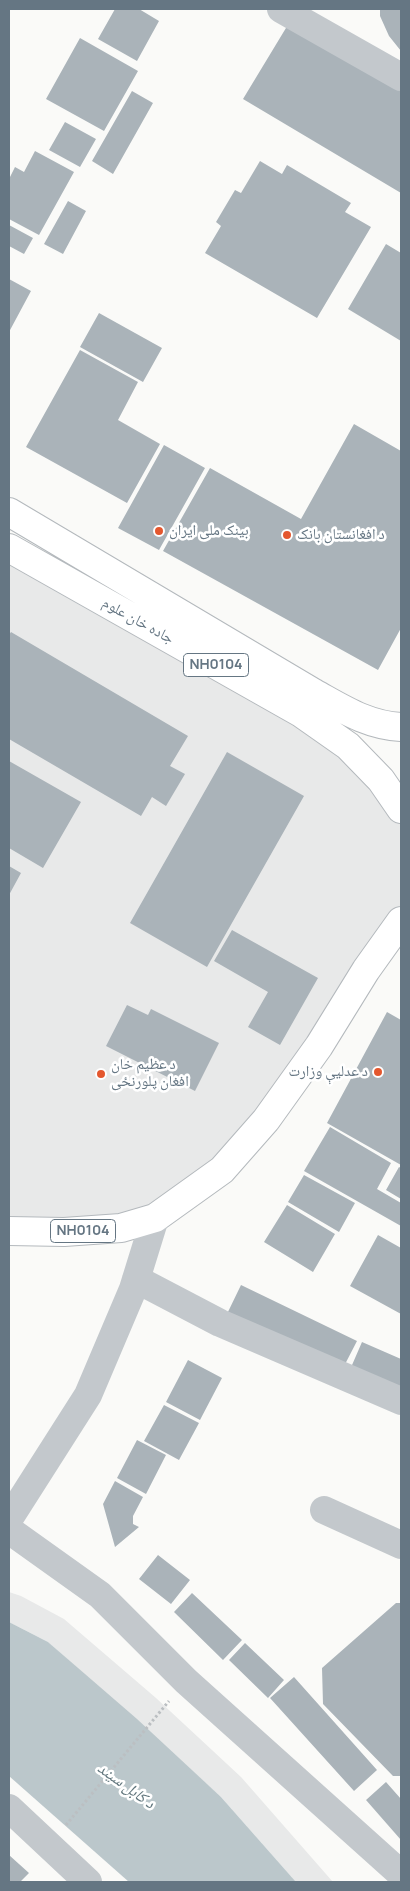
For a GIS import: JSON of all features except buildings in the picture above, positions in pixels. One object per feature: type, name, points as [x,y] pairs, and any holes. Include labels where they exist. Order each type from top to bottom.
[{"type":"highway","name":"جادہ خان علوم","points":[[9,512],[351,714],[386,726],[401,727]]},
{"type":"highway","name":"جادہ خان علوم","points":[[9,548],[300,713],[348,746],[380,780],[401,809]]},
{"type":"highway","name":"NH0104","points":[[9,1231],[64,1232],[120,1228],[155,1218],[222,1170],[266,1120],[319,1046],[366,970],[401,921]]},
{"type":"street","points":[[281,9],[401,77]]},
{"type":"street","points":[[9,1519],[88,1395],[136,1279],[155,1218]]},
{"type":"street","points":[[136,1279],[220,1323],[401,1401]]},
{"type":"street","points":[[324,1510],[401,1545]]},
{"type":"street","points":[[9,1530],[100,1595],[186,1681],[401,1874]]},
{"type":"street","points":[[9,1808],[88,1882]]},
{"type":"path","points":[[61,1832],[168,1702]]},
{"type":"shaded area","points":[[9,548],[301,713],[401,809],[401,921],[266,1120],[155,1218],[9,1231]]},
{"type":"shaded area","points":[[9,1592],[21,1596],[64,1619],[156,1698],[241,1777],[333,1882],[296,1882],[221,1797],[48,1642],[9,1622]]},
{"type":"water","name":"د کابل سيند","points":[[9,1622],[48,1642],[137,1719],[221,1797],[296,1882],[129,1882],[9,1776]]},
{"type":"place","name":"بینک ملی ایران","points":[[159,531]]},
{"type":"place","name":"د افغانستان بانک","points":[[287,535]]},
{"type":"place","name":"د عدلیې وزارت","points":[[378,1072]]},
{"type":"place","name":"د عظیم خان افغان پلورنځی","points":[[101,1074]]}]
